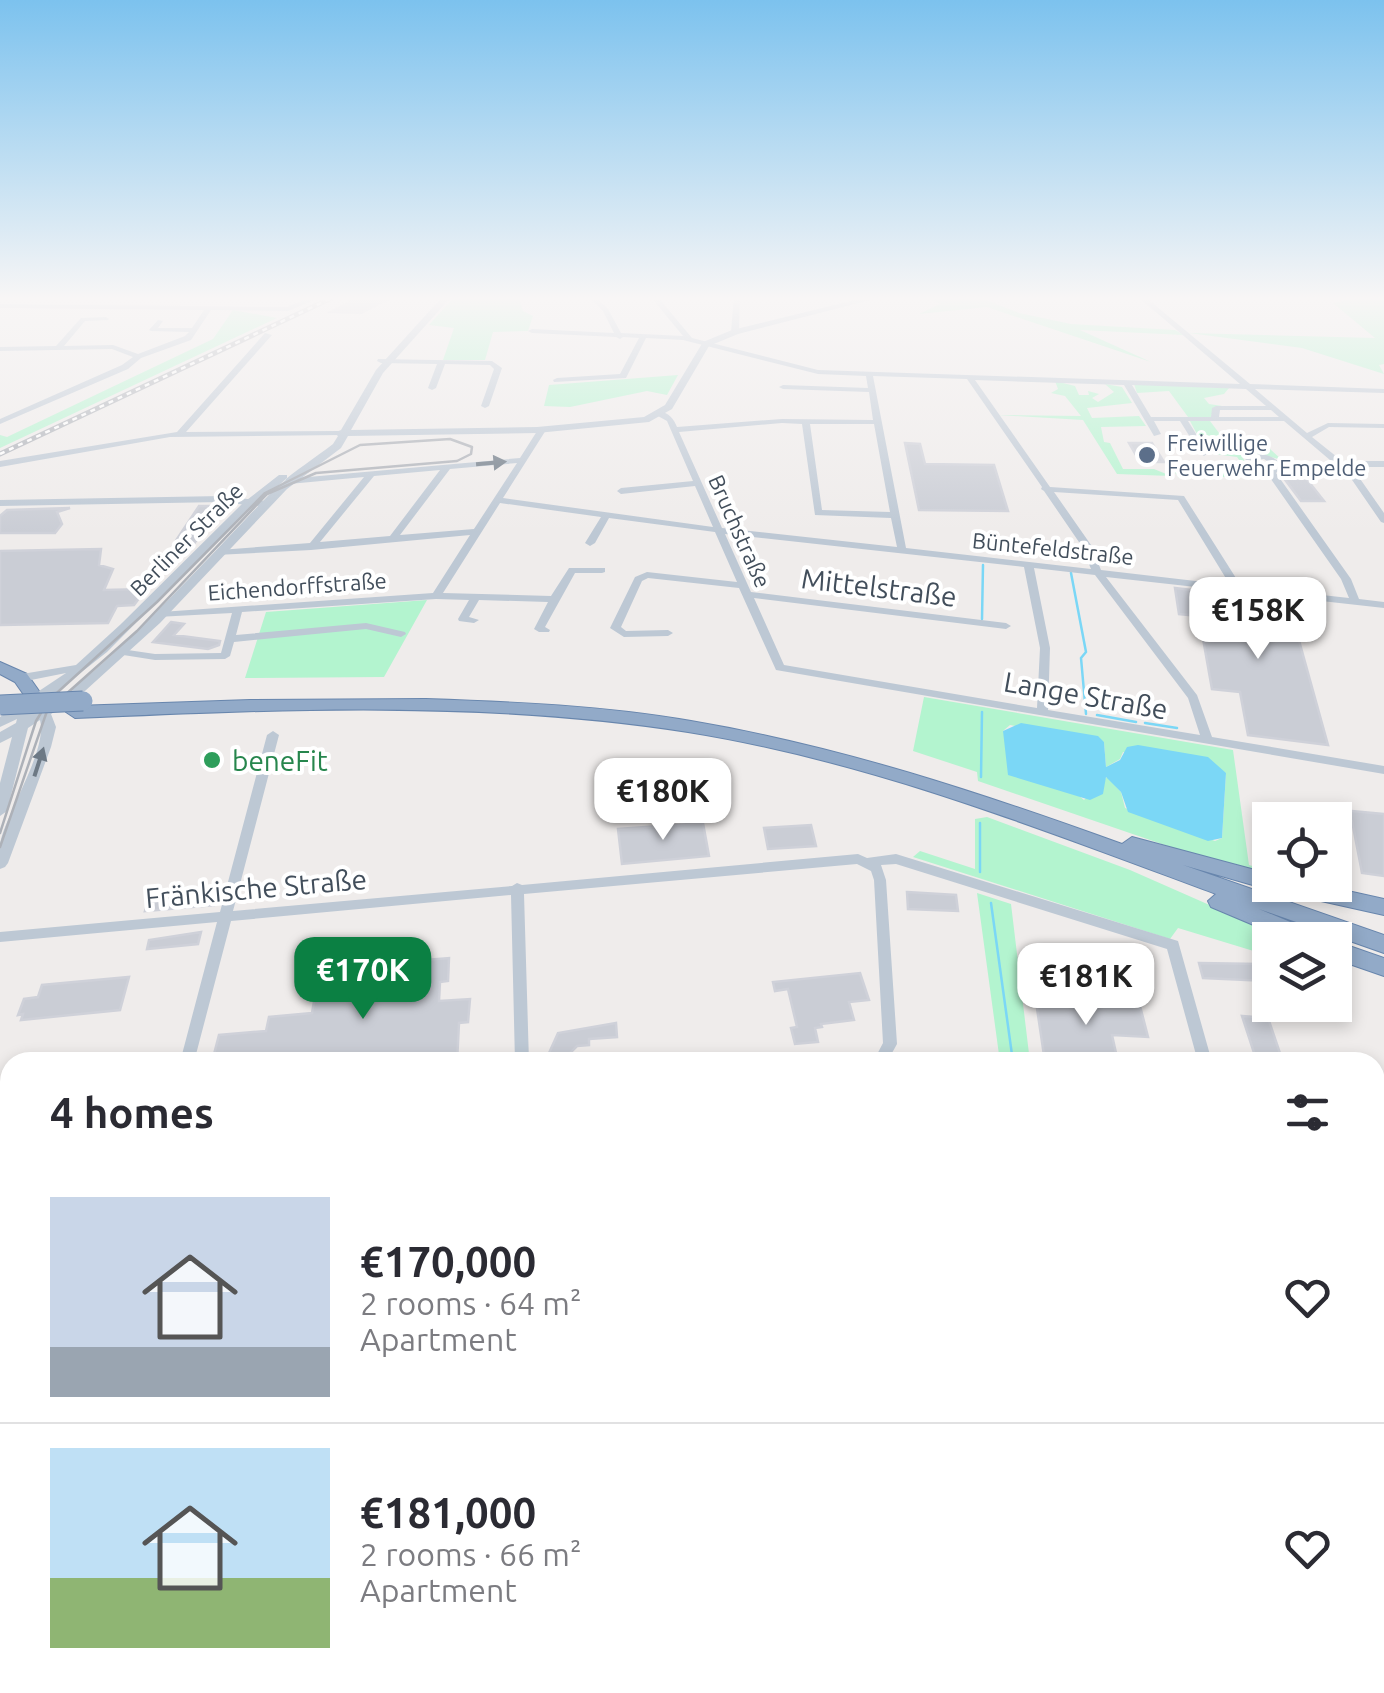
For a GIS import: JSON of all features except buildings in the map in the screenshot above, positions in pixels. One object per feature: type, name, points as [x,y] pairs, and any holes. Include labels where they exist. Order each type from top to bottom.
[{"type":"highway","points":[[0,667],[20,678],[29,710]]},
{"type":"highway","points":[[0,667],[29,710]]},
{"type":"highway","points":[[0,719],[75,704],[396,694],[540,700],[644,711],[773,732],[864,755],[1384,932]]},
{"type":"highway","points":[[0,705],[378,703],[605,715],[737,736],[832,757],[1384,944]]},
{"type":"highway","points":[[1084,840],[1270,922]]},
{"type":"highway","points":[[1128,843],[1252,877]]},
{"type":"highway","points":[[1352,901],[1384,908]]},
{"type":"highway","points":[[1352,956],[1384,967]]},
{"type":"street","points":[[0,422],[106,375]]},
{"type":"street","points":[[179,435],[232,375]]},
{"type":"street","name":"Berliner Straße","points":[[75,704],[265,504],[334,449],[376,375]]},
{"type":"street","points":[[432,388],[437,375]]},
{"type":"street","points":[[485,406],[494,375]]},
{"type":"street","points":[[557,380],[624,375]]},
{"type":"street","points":[[0,464],[179,435],[542,430],[638,422],[661,414],[686,375]]},
{"type":"street","points":[[870,375],[902,551]]},
{"type":"street","points":[[895,375],[1384,392]]},
{"type":"street","points":[[1233,375],[1378,500],[1384,520]]},
{"type":"street","points":[[970,378],[1101,574],[1193,698],[1206,737]]},
{"type":"street","points":[[1127,383],[1157,434]]},
{"type":"street","points":[[782,387],[871,390]]},
{"type":"street","points":[[1216,419],[1216,408],[1272,408]]},
{"type":"street","name":"Bruchstraße","points":[[661,414],[674,430],[780,668]]},
{"type":"street","points":[[1148,419],[1285,419]]},
{"type":"street","points":[[1183,419],[1204,452]]},
{"type":"street","points":[[674,430],[806,421],[877,422]]},
{"type":"street","points":[[806,421],[818,513],[894,515]]},
{"type":"street","points":[[1307,436],[1328,425],[1384,426]]},
{"type":"street","points":[[436,596],[542,430]]},
{"type":"street","name":"Berliner Straße","points":[[29,710],[124,628],[249,502],[327,448],[342,433]]},
{"type":"street","points":[[1340,464],[1358,457],[1384,464]]},
{"type":"street","points":[[290,481],[524,460]]},
{"type":"street","points":[[392,539],[446,467]]},
{"type":"street","points":[[311,547],[372,473]]},
{"type":"street","points":[[1270,473],[1346,579],[1355,601]]},
{"type":"street","points":[[621,491],[697,483]]},
{"type":"street","points":[[1045,489],[1181,498],[1237,588]]},
{"type":"street","name":"Büntefeldstraße","points":[[498,500],[718,530],[1384,604]]},
{"type":"street","points":[[0,503],[265,504]]},
{"type":"street","points":[[590,542],[606,515]]},
{"type":"street","points":[[218,553],[476,532]]},
{"type":"street","points":[[1029,566],[1045,648],[1042,712]]},
{"type":"street","points":[[545,630],[540,629],[572,570],[602,570]]},
{"type":"street","name":"Mittelstraße","points":[[668,633],[638,636],[614,628],[638,579],[647,576],[1006,626]]},
{"type":"street","name":"Eichendorffstraße","points":[[158,617],[436,596],[554,600]]},
{"type":"street","points":[[474,620],[462,619],[476,597]]},
{"type":"street","points":[[122,652],[155,657],[225,656],[238,610]]},
{"type":"street","points":[[230,640],[366,626],[401,634]]},
{"type":"street","points":[[20,678],[80,665]]},
{"type":"street","name":"Lange Straße","points":[[780,668],[1384,770]]},
{"type":"street","points":[[0,719],[29,710],[75,704]]},
{"type":"street","points":[[0,738],[29,710]]},
{"type":"street","points":[[0,811],[29,710]]},
{"type":"street","points":[[0,863],[49,727],[29,710]]},
{"type":"street","points":[[190,1052],[273,734]]},
{"type":"street","points":[[0,750],[10,754],[14,767]]},
{"type":"street","name":"Fränkische Straße","points":[[0,938],[844,858],[870,862],[896,858],[1173,945],[1203,1052]]},
{"type":"street","points":[[870,862],[880,880],[890,1044],[886,1052]]},
{"type":"street","points":[[517,888],[522,1052]]},
{"type":"green space","points":[[137,375],[156,375],[0,448],[0,435],[7,437]]},
{"type":"green space","points":[[678,375],[667,395],[647,391],[570,407],[544,406],[549,385]]},
{"type":"green space","points":[[1055,381],[1075,386],[1079,395],[1089,395],[1088,391],[1099,394],[1092,398],[1098,402],[1114,392],[1105,384],[1122,387],[1132,403],[1087,408],[1092,418],[1139,416],[1146,426],[1101,427],[1104,442],[1110,443],[1123,469],[1154,469],[1171,476],[1117,474],[1083,420],[998,415],[1081,416],[1065,396],[1051,393],[1058,389]]},
{"type":"green space","points":[[1134,384],[1229,388],[1224,394],[1204,398],[1209,404],[1229,407],[1214,407],[1211,417],[1188,417],[1169,391],[1137,393]]},
{"type":"green space","points":[[1190,421],[1210,421],[1222,437],[1257,437],[1282,460],[1259,454],[1243,458],[1248,467],[1268,476],[1179,478],[1171,467],[1246,470],[1237,457],[1207,453]]},
{"type":"green space","points":[[427,600],[384,677],[245,678],[266,612]]},
{"type":"green space","points":[[924,697],[1233,750],[1252,870],[1188,853],[978,781],[977,772],[913,751]],"holes":[[[1010,725],[1104,742],[1106,767],[1120,759],[1123,752],[1226,773],[1222,838],[1215,841],[1125,808],[1121,792],[1107,777],[1084,800],[1003,731]]]},
{"type":"green space","points":[[987,817],[1130,870],[1252,924],[1252,951],[1178,928],[1170,939],[913,857],[920,851],[975,869],[975,819]]},
{"type":"green space","points":[[977,893],[1011,904],[1029,1052],[999,1052]]},
{"type":"water","points":[[1021,723],[1098,736],[1104,742],[1106,767],[1120,760],[1127,747],[1138,745],[1208,757],[1226,773],[1222,838],[1208,841],[1128,812],[1121,792],[1106,777],[1103,794],[1090,800],[1008,775],[1003,731]]},
{"type":"waterway","points":[[982,619],[983,565]]},
{"type":"waterway","points":[[1071,573],[1086,652],[1081,658],[1086,714]]},
{"type":"waterway","points":[[981,777],[982,712]]},
{"type":"waterway","points":[[1097,715],[1136,722]]},
{"type":"waterway","points":[[1145,723],[1177,728]]},
{"type":"waterway","points":[[980,823],[980,872]]},
{"type":"waterway","points":[[991,903],[1012,1052]]},
{"type":"tram line","points":[[0,833],[36,721],[49,700],[157,602],[265,493],[360,445],[450,439],[472,447],[471,454],[457,461],[316,473],[267,494],[137,631],[47,711],[0,847]]},
{"type":"railway","points":[[0,454],[168,375]]},
{"type":"place","name":"Freiwillige Feuerwehr Empelde","points":[[1147,455]]},
{"type":"place","name":"beneFit","points":[[212,760]]}]
